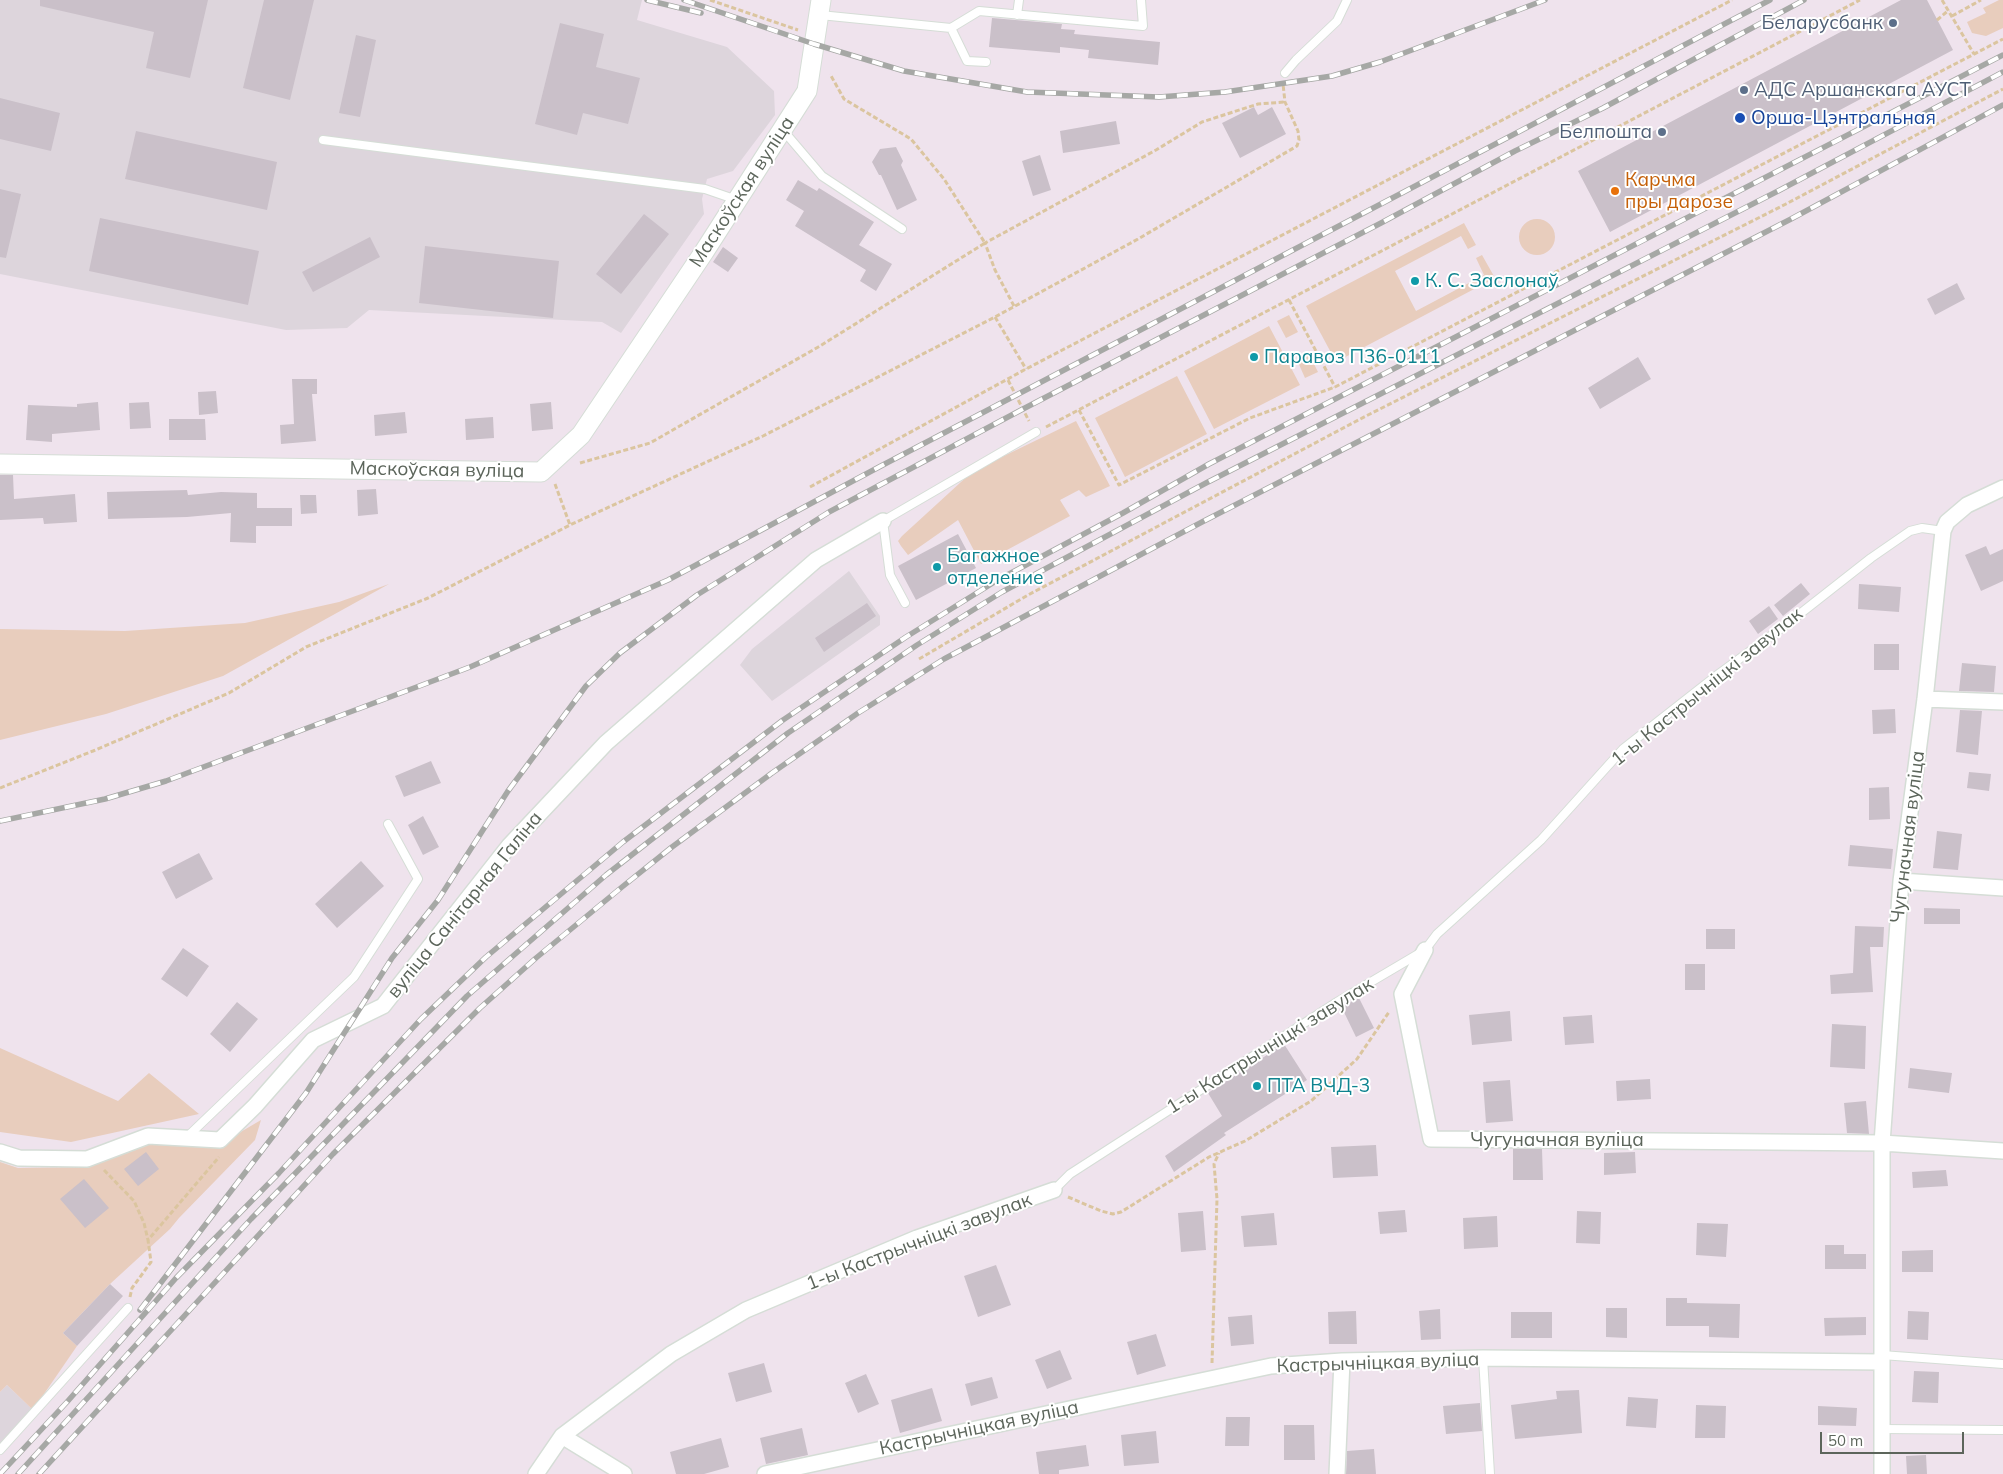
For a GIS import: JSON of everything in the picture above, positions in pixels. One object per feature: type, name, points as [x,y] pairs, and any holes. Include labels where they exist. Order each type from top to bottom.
[{"type":"street","name":"Маскоўская вуліца","points":[[0,464],[541,472],[581,435],[807,91],[820,8]]},
{"type":"street","points":[[1943,531],[1947,522],[1967,505],[2003,488]]},
{"type":"street","name":"вуліца Санітарная Галіна","points":[[0,1152],[19,1158],[90,1158],[148,1136],[220,1140],[255,1106],[313,1040],[384,1006],[508,846],[606,743],[816,560],[883,521]]},
{"type":"street","name":"Чугуначная вуліца","points":[[1882,1474],[1882,1143],[1901,881],[1925,699],[1943,531]]},
{"type":"street","points":[[1925,699],[2003,702]]},
{"type":"street","points":[[1901,881],[2003,888]]},
{"type":"street","points":[[1402,994],[1426,950]]},
{"type":"street","name":"Чугуначная вуліца","points":[[1402,994],[1431,1140],[1882,1143]]},
{"type":"street","points":[[1882,1143],[2003,1151]]},
{"type":"street","name":"1-ы Кастрычніцкі завулак","points":[[536,1474],[562,1436],[671,1354],[746,1310],[917,1238],[1054,1190]]},
{"type":"street","name":"Кастрычніцкая вуліца","points":[[765,1474],[1270,1366],[1342,1360],[1483,1358],[1881,1359]]},
{"type":"street","points":[[1337,1474],[1342,1360]]},
{"type":"street","points":[[562,1436],[624,1474]]},
{"type":"lane","points":[[1017,15],[1019,0]]},
{"type":"lane","points":[[820,8],[951,28],[979,11],[1144,26],[1141,0]]},
{"type":"lane","points":[[1285,73],[1336,20],[1347,0]]},
{"type":"lane","points":[[951,28],[967,61],[986,62]]},
{"type":"lane","points":[[782,129],[822,176],[902,229]]},
{"type":"lane","points":[[322,140],[705,189],[737,200]]},
{"type":"lane","points":[[905,603],[890,575],[883,521],[1036,432]]},
{"type":"lane","name":"1-ы Кастрычніцкі завулак","points":[[1054,1190],[1079,1168],[1337,1002],[1426,950],[1437,934],[1541,840],[1623,749],[1720,673],[1752,652],[1814,601],[1902,536],[1910,531],[1922,528],[1943,531]]},
{"type":"lane","points":[[186,1138],[354,977],[418,879],[388,824]]},
{"type":"lane","points":[[0,1450],[128,1308]]},
{"type":"lane","points":[[1483,1358],[1490,1474]]},
{"type":"lane","points":[[1881,1359],[2003,1364]]},
{"type":"lane","points":[[1882,1429],[2003,1430]]},
{"type":"path","points":[[710,0],[815,40],[844,100],[911,139],[944,179],[985,243],[995,270],[1014,306]]},
{"type":"path","points":[[810,487],[1026,369],[1732,0]]},
{"type":"path","points":[[1008,380],[1036,432],[1860,0]]},
{"type":"path","points":[[1942,0],[1974,54]]},
{"type":"path","points":[[1952,16],[1981,0]]},
{"type":"path","points":[[1937,20],[1949,10]]},
{"type":"path","points":[[1079,410],[1119,485],[1250,418],[1335,388],[2003,39]]},
{"type":"path","points":[[0,788],[229,693],[306,647],[428,598],[570,525],[763,436],[995,317],[1138,239],[1293,149],[1299,140],[1298,131],[1285,102],[1283,84],[1285,73]]},
{"type":"path","points":[[918,659],[1028,595],[1366,416],[1786,204],[2003,89]]},
{"type":"path","points":[[577,463],[650,443],[820,346],[985,243],[1156,150],[1202,122],[1258,104],[1285,102]]},
{"type":"path","points":[[1288,300],[1335,388]]},
{"type":"path","points":[[995,317],[1026,369]]},
{"type":"path","points":[[549,465],[570,525]]},
{"type":"path","points":[[1054,1190],[1101,1211],[1116,1214],[1186,1170],[1245,1141],[1311,1101],[1357,1059],[1402,994]]},
{"type":"path","points":[[148,1240],[221,1154],[230,1130]]},
{"type":"path","points":[[1211,1379],[1216,1215],[1214,1164],[1219,1153]]},
{"type":"path","points":[[90,1158],[134,1201],[144,1223],[151,1262],[132,1288],[128,1308]]},
{"type":"shaded area","points":[[0,0],[642,0],[637,20],[727,47],[774,91],[775,115],[733,171],[707,179],[702,199],[704,214],[621,333],[602,322],[369,310],[347,328],[286,330],[0,274]]},
{"type":"shaded area","points":[[2003,0],[2003,28],[1986,36],[1972,33],[1967,22],[1986,13],[1983,8]]},
{"type":"shaded area","points":[[1537,219],[1544,220],[1550,224],[1554,230],[1554,244],[1550,250],[1544,254],[1537,255],[1530,254],[1524,250],[1520,244],[1519,237],[1520,230],[1524,224],[1530,220]]},
{"type":"shaded area","points":[[1464,223],[1476,245],[1468,249],[1461,236],[1395,271],[1416,311],[1484,275],[1476,258],[1482,255],[1495,278],[1336,362],[1306,306]]},
{"type":"shaded area","points":[[1289,315],[1298,332],[1286,338],[1277,321]]},
{"type":"shaded area","points":[[1269,326],[1300,385],[1214,429],[1184,371]]},
{"type":"shaded area","points":[[1309,354],[1318,372],[1305,378],[1297,360]]},
{"type":"shaded area","points":[[1177,376],[1207,434],[1125,477],[1095,418]]},
{"type":"shaded area","points":[[1076,421],[1110,486],[1086,497],[1079,490],[1060,500],[1070,516],[981,564],[958,520],[908,555],[901,546],[898,541],[902,536],[973,471]]},
{"type":"shaded area","points":[[849,571],[880,616],[880,625],[772,701],[740,665],[752,649]]},
{"type":"shaded area","points":[[389,584],[223,676],[106,714],[0,740],[0,629],[125,631],[245,623],[339,602]]},
{"type":"shaded area","points":[[0,1048],[118,1101],[149,1073],[199,1114],[71,1142],[0,1132]]},
{"type":"shaded area","points":[[261,1120],[255,1140],[170,1229],[110,1284],[63,1333],[77,1346],[33,1410],[7,1385],[0,1392],[0,1162],[18,1168],[83,1167],[150,1142],[215,1147]]},
{"type":"shaded area","points":[[7,1385],[33,1410],[0,1445],[0,1392]]},
{"type":"building","points":[[40,0],[208,0],[190,78],[146,68],[154,32],[40,6]]},
{"type":"building","points":[[264,0],[314,0],[290,100],[243,88]]},
{"type":"building","name":"Орша-Цэнтральная","points":[[1901,0],[1927,0],[1953,50],[1610,232],[1578,171]]},
{"type":"building","points":[[992,18],[1062,24],[1061,29],[1075,30],[1074,34],[1160,42],[1158,65],[1088,58],[1089,50],[1060,47],[1060,53],[989,47]]},
{"type":"building","points":[[560,23],[604,34],[596,67],[640,78],[628,124],[583,113],[577,135],[535,124]]},
{"type":"building","points":[[356,35],[376,40],[360,117],[339,113]]},
{"type":"building","points":[[0,98],[60,113],[51,151],[0,139]]},
{"type":"building","points":[[1254,107],[1258,115],[1272,107],[1286,134],[1240,158],[1222,123]]},
{"type":"building","points":[[1116,121],[1120,144],[1063,153],[1060,131]]},
{"type":"building","points":[[136,131],[277,162],[267,210],[125,179]]},
{"type":"building","points":[[896,147],[903,161],[901,165],[917,200],[897,210],[881,175],[879,175],[872,162],[880,149]]},
{"type":"building","points":[[1040,155],[1051,190],[1033,196],[1022,161]]},
{"type":"building","points":[[798,180],[817,191],[819,188],[874,222],[859,245],[892,264],[876,291],[860,281],[866,270],[795,226],[804,211],[786,200]]},
{"type":"building","points":[[0,189],[21,194],[6,258],[0,257]]},
{"type":"building","points":[[644,214],[669,234],[621,294],[596,274]]},
{"type":"building","points":[[100,218],[259,251],[248,305],[89,271]]},
{"type":"building","points":[[370,237],[380,257],[313,292],[302,272]]},
{"type":"building","points":[[425,246],[559,261],[553,318],[419,303]]},
{"type":"building","points":[[723,247],[738,258],[728,272],[713,262]]},
{"type":"building","points":[[1957,283],[1965,299],[1935,315],[1927,299]]},
{"type":"building","points":[[1638,357],[1651,379],[1600,409],[1588,388]]},
{"type":"building","points":[[292,379],[317,379],[317,394],[312,394],[316,441],[281,444],[280,425],[294,424]]},
{"type":"building","points":[[216,391],[218,413],[199,415],[198,392]]},
{"type":"building","points":[[98,402],[100,430],[52,434],[52,442],[26,440],[28,405],[77,407],[77,404]]},
{"type":"building","points":[[149,402],[151,428],[130,429],[129,403]]},
{"type":"building","points":[[551,402],[553,429],[532,431],[530,404]]},
{"type":"building","points":[[405,412],[407,433],[375,436],[374,415]]},
{"type":"building","points":[[493,417],[494,438],[466,440],[465,419]]},
{"type":"building","points":[[169,419],[205,419],[206,440],[169,440]]},
{"type":"building","points":[[0,475],[13,475],[14,499],[75,494],[77,522],[44,524],[43,518],[0,520]]},
{"type":"building","points":[[376,489],[378,514],[358,516],[357,490]]},
{"type":"building","points":[[187,490],[188,495],[221,492],[257,493],[257,508],[292,508],[292,526],[256,526],[256,543],[230,542],[231,513],[187,517],[108,519],[107,492]]},
{"type":"building","points":[[300,495],[316,495],[317,513],[301,514]]},
{"type":"building","name":"Багажное отделение","points":[[958,534],[976,568],[916,600],[898,566]]},
{"type":"building","points":[[1986,546],[1990,555],[2003,549],[2003,581],[1981,591],[1965,555]]},
{"type":"building","points":[[1801,583],[1810,594],[1783,616],[1774,605]]},
{"type":"building","points":[[1859,584],[1901,587],[1899,612],[1858,609]]},
{"type":"building","points":[[867,603],[876,616],[824,652],[815,638]]},
{"type":"building","points":[[1769,606],[1778,619],[1758,634],[1749,621]]},
{"type":"building","points":[[1874,644],[1899,644],[1899,670],[1874,670]]},
{"type":"building","points":[[1962,663],[1996,666],[1994,692],[1959,691]]},
{"type":"building","points":[[1895,709],[1896,733],[1873,734],[1872,710]]},
{"type":"building","points":[[1960,710],[1982,711],[1978,755],[1956,752]]},
{"type":"building","points":[[431,761],[441,783],[404,797],[395,776]]},
{"type":"building","points":[[1969,772],[1991,774],[1989,791],[1967,788]]},
{"type":"building","points":[[1889,787],[1890,819],[1869,820],[1869,788]]},
{"type":"building","points":[[423,816],[439,847],[423,855],[408,825]]},
{"type":"building","points":[[1937,831],[1962,834],[1958,870],[1933,868]]},
{"type":"building","points":[[1850,845],[1893,849],[1891,869],[1848,866]]},
{"type":"building","points":[[199,853],[213,879],[176,899],[162,872]]},
{"type":"building","points":[[361,861],[384,886],[337,928],[315,904]]},
{"type":"building","points":[[1924,908],[1960,909],[1960,924],[1924,924]]},
{"type":"building","points":[[1855,926],[1884,927],[1883,947],[1870,947],[1873,992],[1831,994],[1830,975],[1853,973]]},
{"type":"building","points":[[1706,929],[1735,929],[1735,949],[1706,949]]},
{"type":"building","points":[[183,948],[209,966],[187,997],[161,979]]},
{"type":"building","points":[[1685,964],[1705,964],[1705,990],[1685,990]]},
{"type":"building","points":[[1359,998],[1374,1028],[1356,1037],[1341,1006]]},
{"type":"building","points":[[237,1002],[258,1019],[230,1052],[210,1034]]},
{"type":"building","points":[[1510,1011],[1512,1041],[1472,1045],[1469,1015]]},
{"type":"building","points":[[1592,1015],[1594,1043],[1565,1045],[1563,1017]]},
{"type":"building","points":[[1832,1024],[1866,1026],[1865,1069],[1830,1067]]},
{"type":"building","name":"ПТА ВЧД-3","points":[[1284,1044],[1307,1080],[1224,1133],[1226,1135],[1174,1172],[1165,1156],[1222,1116],[1208,1093]]},
{"type":"building","points":[[1910,1068],[1952,1073],[1949,1093],[1908,1088]]},
{"type":"building","points":[[1650,1079],[1651,1099],[1617,1101],[1616,1081]]},
{"type":"building","points":[[1510,1080],[1513,1121],[1486,1123],[1483,1082]]},
{"type":"building","points":[[1866,1101],[1869,1134],[1847,1133],[1844,1103]]},
{"type":"building","points":[[1376,1145],[1378,1176],[1333,1178],[1331,1147]]},
{"type":"building","points":[[1513,1149],[1542,1149],[1543,1180],[1513,1180]]},
{"type":"building","points":[[146,1152],[159,1169],[138,1186],[124,1169]]},
{"type":"building","points":[[1635,1152],[1636,1173],[1604,1175],[1604,1153]]},
{"type":"building","points":[[1946,1170],[1948,1186],[1913,1188],[1912,1172]]},
{"type":"building","points":[[84,1179],[109,1208],[85,1228],[60,1199]]},
{"type":"building","points":[[1405,1210],[1407,1232],[1380,1234],[1378,1212]]},
{"type":"building","points":[[1203,1211],[1206,1250],[1181,1252],[1178,1213]]},
{"type":"building","points":[[1577,1211],[1601,1212],[1600,1244],[1576,1243]]},
{"type":"building","points":[[1274,1213],[1277,1245],[1244,1247],[1241,1216]]},
{"type":"building","points":[[1497,1216],[1498,1247],[1464,1249],[1463,1218]]},
{"type":"building","points":[[1697,1223],[1728,1224],[1726,1257],[1696,1255]]},
{"type":"building","points":[[1825,1245],[1844,1245],[1844,1254],[1866,1254],[1866,1269],[1825,1269]]},
{"type":"building","points":[[1933,1250],[1933,1272],[1902,1272],[1902,1251]]},
{"type":"building","points":[[996,1265],[1011,1305],[978,1317],[964,1276]]},
{"type":"building","points":[[110,1284],[123,1296],[77,1346],[63,1333]]},
{"type":"building","points":[[1666,1298],[1687,1298],[1687,1303],[1740,1304],[1739,1338],[1709,1337],[1709,1326],[1666,1326]]},
{"type":"building","points":[[1606,1308],[1627,1308],[1627,1338],[1606,1337]]},
{"type":"building","points":[[1440,1309],[1441,1339],[1421,1340],[1419,1311]]},
{"type":"building","points":[[1356,1311],[1357,1344],[1329,1344],[1328,1312]]},
{"type":"building","points":[[1908,1311],[1929,1312],[1928,1340],[1907,1339]]},
{"type":"building","points":[[1511,1312],[1552,1312],[1552,1338],[1511,1338]]},
{"type":"building","points":[[1252,1315],[1254,1344],[1231,1346],[1228,1317]]},
{"type":"building","points":[[1866,1317],[1866,1335],[1825,1336],[1824,1318]]},
{"type":"building","points":[[1156,1334],[1166,1366],[1137,1375],[1127,1342]]},
{"type":"building","points":[[1060,1350],[1072,1379],[1047,1389],[1035,1360]]},
{"type":"building","points":[[764,1363],[772,1392],[736,1402],[728,1373]]},
{"type":"building","points":[[1914,1371],[1939,1372],[1938,1403],[1912,1402]]},
{"type":"building","points":[[866,1374],[879,1404],[858,1413],[845,1383]]},
{"type":"building","points":[[992,1377],[998,1398],[971,1406],[965,1384]]},
{"type":"building","points":[[932,1388],[942,1421],[900,1433],[891,1400]]},
{"type":"building","points":[[1579,1390],[1582,1433],[1515,1439],[1511,1405],[1557,1399],[1556,1391]]},
{"type":"building","points":[[1628,1397],[1658,1399],[1656,1428],[1626,1426]]},
{"type":"building","points":[[1480,1403],[1482,1431],[1446,1434],[1443,1406]]},
{"type":"building","points":[[1696,1405],[1726,1406],[1725,1438],[1695,1438]]},
{"type":"building","points":[[1818,1406],[1857,1408],[1856,1426],[1818,1425]]},
{"type":"building","points":[[1226,1417],[1250,1417],[1249,1446],[1225,1446]]},
{"type":"building","points":[[1284,1425],[1314,1425],[1315,1460],[1284,1460]]},
{"type":"building","points":[[802,1428],[808,1455],[766,1464],[760,1438]]},
{"type":"building","points":[[1156,1431],[1159,1463],[1124,1466],[1121,1435]]},
{"type":"building","points":[[721,1438],[729,1467],[704,1474],[676,1474],[670,1452]]},
{"type":"building","points":[[1086,1445],[1089,1466],[1059,1470],[1059,1474],[1039,1474],[1036,1452]]},
{"type":"building","points":[[1374,1449],[1376,1474],[1346,1474],[1347,1451]]},
{"type":"building","points":[[1926,1455],[1927,1474],[1907,1474],[1906,1456]]},
{"type":"railway","points":[[647,0],[701,13]]},
{"type":"railway","points":[[684,0],[814,44],[904,71],[1027,92],[1159,97],[1225,92],[1332,76],[1380,62],[1545,0]]},
{"type":"railway","points":[[0,821],[105,799],[166,781],[470,667],[668,580],[879,467],[1770,0]]},
{"type":"railway","points":[[140,1310],[306,1093],[392,958],[438,900],[508,791],[586,686],[620,653],[697,595],[829,512],[1515,151],[1603,108],[1804,0]]},
{"type":"railway","points":[[0,1474],[67,1402],[176,1278],[279,1173],[421,1019],[486,957],[623,842],[783,720],[906,637],[996,581],[1123,513],[1209,464],[2003,55]]},
{"type":"railway","points":[[18,1474],[251,1219],[467,996],[606,875],[788,733],[917,645],[1002,592],[1206,483],[1778,191],[2003,72]]},
{"type":"railway","points":[[39,1474],[333,1154],[480,1008],[536,958],[672,847],[772,773],[858,713],[944,659],[1202,522],[1791,219],[2003,105]]},
{"type":"place","name":"Беларусбанк","points":[[1893,23]]},
{"type":"place","name":"АДС Аршанскага АУСТ","points":[[1744,90]]},
{"type":"place","name":"Орша-Цэнтральная","points":[[1740,118]]},
{"type":"place","name":"Белпошта","points":[[1662,132]]},
{"type":"place","name":"Карчма пры дарозе","points":[[1615,191]]},
{"type":"place","name":"К. С. Заслонаў","points":[[1415,281]]},
{"type":"place","name":"Паравоз П36-0111","points":[[1254,357]]},
{"type":"place","name":"Багажное отделение","points":[[937,567]]},
{"type":"place","name":"ПТА ВЧД-3","points":[[1257,1086]]}]
